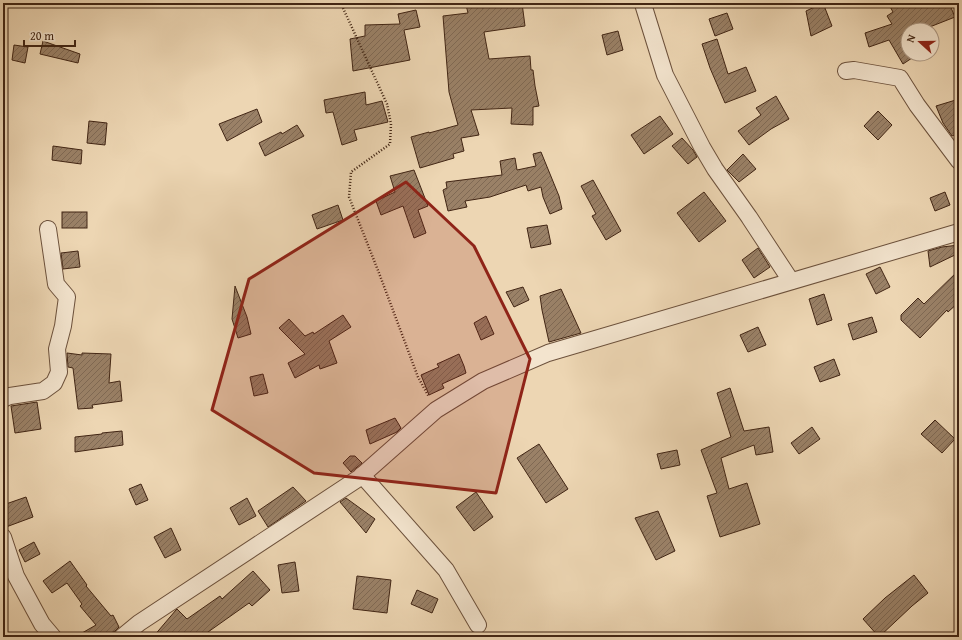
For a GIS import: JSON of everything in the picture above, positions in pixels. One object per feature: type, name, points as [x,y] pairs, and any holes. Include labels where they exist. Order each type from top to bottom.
[{"type":"street","points":[[643,4],[665,75],[702,147],[715,170],[749,217],[791,281]]},
{"type":"street","points":[[846,71],[854,70],[900,78],[917,105],[959,161]]},
{"type":"street","points":[[3,399],[10,396],[43,390],[54,383],[59,372],[58,349],[67,297],[56,284],[48,229]]},
{"type":"street","points":[[122,637],[139,623],[362,475],[436,410],[483,381],[548,353],[959,232]]},
{"type":"street","points":[[362,475],[446,570],[478,625]]},
{"type":"street","points":[[3,537],[16,576],[42,624],[53,637]]},
{"type":"path","points":[[343,8],[387,104],[391,124],[390,144],[351,172],[349,197],[418,377],[436,410]]},
{"type":"highlighted area","points":[[406,182],[474,246],[530,359],[496,493],[314,473],[212,410],[249,279]]},
{"type":"building","points":[[481,3],[482,8],[496,3],[499,5],[522,3],[525,26],[484,32],[489,59],[530,56],[531,70],[533,70],[539,106],[533,107],[533,125],[511,124],[512,108],[471,110],[479,135],[461,138],[464,151],[453,154],[454,158],[420,168],[411,137],[458,125],[449,92],[443,16],[468,13],[466,5]]},
{"type":"building","points":[[823,3],[832,26],[811,36],[806,11]]},
{"type":"building","points":[[888,3],[949,3],[955,17],[940,23],[900,22],[900,59],[889,40],[869,47],[865,33],[892,24],[887,16],[893,12]]},
{"type":"building","points":[[416,10],[420,27],[404,30],[410,60],[353,71],[350,39],[365,36],[365,25],[400,24],[398,14]]},
{"type":"building","points":[[727,13],[733,29],[715,36],[709,19]]},
{"type":"building","points":[[618,31],[623,50],[607,55],[602,35]]},
{"type":"building","points":[[717,39],[728,74],[746,67],[756,91],[725,103],[710,68],[702,44]]},
{"type":"building","points":[[43,41],[80,54],[78,63],[40,54]]},
{"type":"building","points":[[14,45],[28,47],[25,63],[12,60]]},
{"type":"building","points":[[365,92],[366,105],[382,101],[388,122],[354,130],[357,140],[342,145],[333,112],[326,113],[324,100]]},
{"type":"building","points":[[776,96],[789,119],[771,129],[749,145],[738,131],[761,115],[756,108]]},
{"type":"building","points":[[959,99],[959,133],[952,136],[943,123],[936,106]]},
{"type":"building","points":[[257,109],[262,122],[227,141],[219,124]]},
{"type":"building","points":[[878,111],[892,125],[878,140],[864,126]]},
{"type":"building","points":[[660,116],[673,134],[644,154],[631,135]]},
{"type":"building","points":[[89,121],[107,123],[105,145],[87,143]]},
{"type":"building","points":[[297,125],[304,136],[265,156],[259,143],[281,132],[282,134]]},
{"type":"building","points":[[682,138],[697,157],[688,164],[672,146]]},
{"type":"building","points":[[53,146],[82,150],[81,164],[52,160]]},
{"type":"building","points":[[541,152],[559,196],[562,209],[550,214],[543,197],[541,187],[528,191],[526,185],[490,197],[465,201],[467,207],[448,211],[443,190],[447,188],[446,182],[502,175],[500,161],[515,158],[517,170],[536,166],[533,154]]},
{"type":"building","points":[[743,154],[756,169],[739,182],[727,170]]},
{"type":"building","points":[[414,170],[428,206],[418,210],[426,233],[414,238],[403,206],[381,215],[376,201],[395,192],[390,176]]},
{"type":"building","points":[[593,180],[621,231],[606,240],[592,216],[596,214],[581,186]]},
{"type":"building","points":[[704,192],[726,221],[699,242],[677,213]]},
{"type":"building","points":[[945,192],[950,205],[935,211],[930,198]]},
{"type":"building","points":[[338,205],[343,220],[317,229],[312,215]]},
{"type":"building","points":[[62,212],[87,212],[87,228],[62,228]]},
{"type":"building","points":[[547,225],[551,244],[531,248],[527,228]]},
{"type":"building","points":[[959,245],[959,253],[930,267],[928,251],[942,247]]},
{"type":"building","points":[[758,248],[770,267],[754,278],[742,260]]},
{"type":"building","points":[[78,251],[80,267],[63,269],[61,253]]},
{"type":"building","points":[[880,267],[890,287],[876,294],[866,274]]},
{"type":"building","points":[[959,270],[959,302],[948,312],[947,310],[920,338],[901,320],[901,315],[918,298],[924,304]]},
{"type":"building","points":[[235,286],[247,317],[251,334],[238,338],[232,319]]},
{"type":"building","points":[[523,287],[529,300],[514,307],[506,292]]},
{"type":"building","points":[[561,289],[581,333],[549,342],[540,296]]},
{"type":"building","points":[[824,294],[832,320],[817,325],[809,299]]},
{"type":"building","points":[[343,315],[351,327],[329,341],[337,363],[320,369],[319,365],[295,378],[288,363],[305,354],[279,328],[289,319],[305,336],[313,332],[314,334]]},
{"type":"building","points":[[486,316],[494,334],[481,340],[474,323]]},
{"type":"building","points":[[872,317],[877,332],[853,340],[848,324]]},
{"type":"building","points":[[758,327],[766,345],[748,352],[740,335]]},
{"type":"building","points":[[67,353],[82,355],[82,353],[111,354],[109,383],[120,381],[122,401],[92,405],[93,408],[78,409],[73,368],[68,367]]},
{"type":"building","points":[[459,354],[466,373],[442,384],[444,388],[429,395],[421,375],[439,367],[437,364]]},
{"type":"building","points":[[834,359],[840,375],[820,382],[814,367]]},
{"type":"building","points":[[263,374],[268,393],[254,396],[250,377]]},
{"type":"building","points":[[730,388],[744,431],[769,427],[773,452],[756,455],[754,445],[721,458],[729,489],[747,483],[760,524],[720,537],[707,496],[717,493],[701,450],[731,437],[717,393]]},
{"type":"building","points":[[37,402],[41,429],[15,433],[11,406]]},
{"type":"building","points":[[395,418],[401,428],[397,432],[370,444],[366,430]]},
{"type":"building","points":[[935,420],[955,439],[942,453],[921,434]]},
{"type":"building","points":[[812,427],[820,439],[799,454],[791,443]]},
{"type":"building","points":[[122,431],[123,445],[75,452],[75,437]]},
{"type":"building","points":[[539,444],[568,489],[546,503],[517,458]]},
{"type":"building","points":[[677,450],[680,465],[661,469],[657,454]]},
{"type":"building","points":[[350,456],[355,456],[362,463],[351,472],[343,463]]},
{"type":"building","points":[[141,484],[148,500],[136,505],[129,489]]},
{"type":"building","points":[[293,487],[306,501],[268,527],[258,511]]},
{"type":"building","points":[[476,492],[493,517],[474,531],[456,507]]},
{"type":"building","points":[[26,497],[33,517],[6,527],[3,517],[3,505]]},
{"type":"building","points":[[247,498],[256,516],[239,525],[230,508]]},
{"type":"building","points":[[346,498],[375,519],[366,533],[340,502]]},
{"type":"building","points":[[658,511],[675,551],[656,560],[635,518]]},
{"type":"building","points":[[171,528],[181,550],[165,558],[154,537]]},
{"type":"building","points":[[34,542],[40,554],[25,562],[19,550]]},
{"type":"building","points":[[70,561],[87,585],[86,586],[111,616],[113,615],[119,627],[105,637],[75,637],[96,625],[80,606],[82,604],[67,583],[52,593],[43,581]]},
{"type":"building","points":[[295,562],[299,591],[282,593],[278,565]]},
{"type":"building","points":[[253,571],[270,590],[252,606],[249,603],[201,637],[153,637],[177,609],[187,619],[220,596],[222,599]]},
{"type":"building","points":[[914,575],[928,593],[879,637],[863,619],[885,598]]},
{"type":"building","points":[[357,576],[391,580],[387,613],[353,609]]},
{"type":"building","points":[[417,590],[438,599],[432,613],[411,604]]}]
